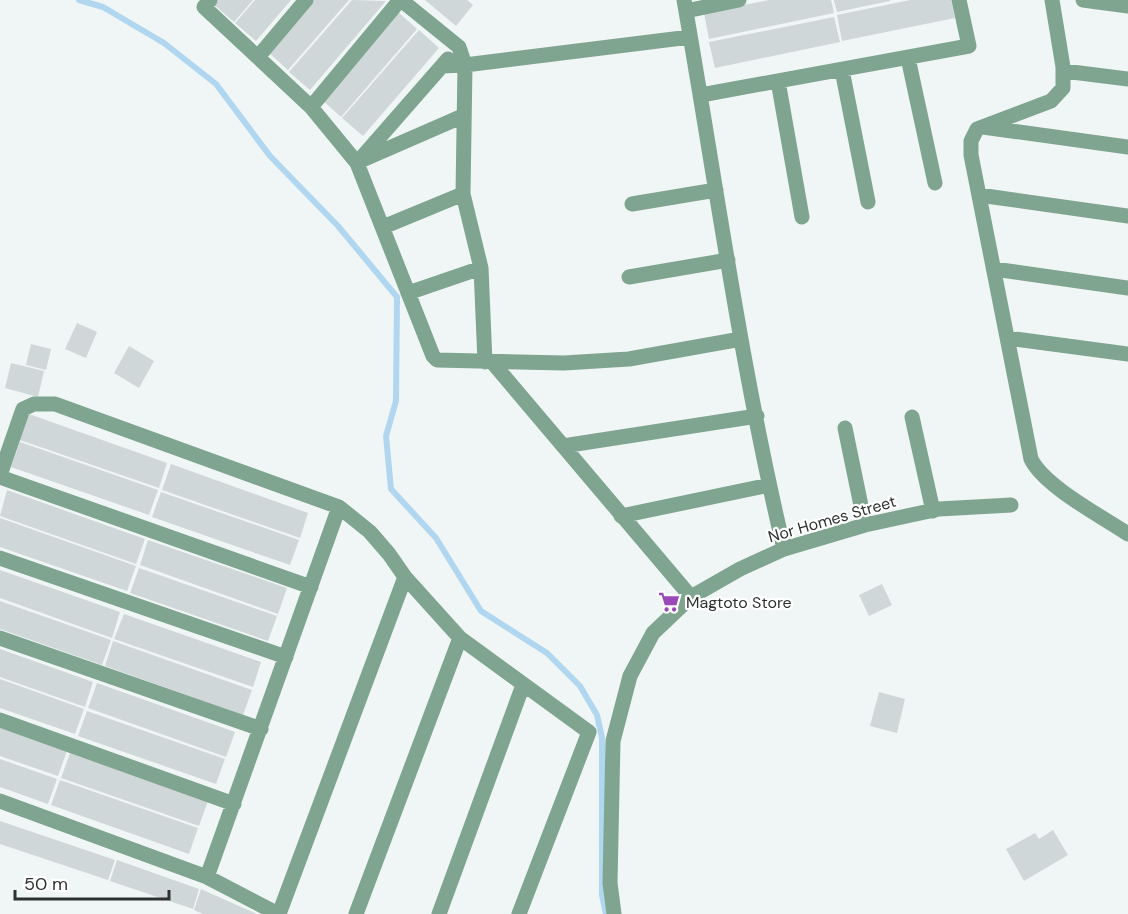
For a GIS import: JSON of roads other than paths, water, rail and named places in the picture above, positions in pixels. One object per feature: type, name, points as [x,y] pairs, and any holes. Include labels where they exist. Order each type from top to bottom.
[{"type":"street","points":[[210,0],[204,7],[311,107],[357,163],[437,360],[564,363],[629,358],[741,339]]},
{"type":"street","points":[[258,57],[306,0]]},
{"type":"street","points":[[311,107],[400,0],[459,47],[465,65],[463,194],[481,268],[489,362],[691,597]]},
{"type":"street","points":[[739,0],[685,5],[741,339],[769,485],[784,549]]},
{"type":"street","points":[[701,95],[969,46],[959,0]]},
{"type":"street","points":[[1052,0],[1064,71],[1063,88],[1051,101],[980,127],[974,132],[970,147],[1031,459],[1036,470],[1053,484],[1128,534]]},
{"type":"street","points":[[1083,0],[1128,6]]},
{"type":"street","points":[[442,66],[690,38]]},
{"type":"street","points":[[357,163],[459,47]]},
{"type":"street","points":[[908,58],[935,183]]},
{"type":"street","points":[[842,70],[868,202]]},
{"type":"street","points":[[1064,71],[1128,79]]},
{"type":"street","points":[[778,81],[802,217]]},
{"type":"street","points":[[357,163],[463,116]]},
{"type":"street","points":[[980,127],[1128,147]]},
{"type":"street","points":[[632,204],[716,189]]},
{"type":"street","points":[[383,227],[463,194]]},
{"type":"street","points":[[979,195],[1128,216]]},
{"type":"street","points":[[629,277],[728,260]]},
{"type":"street","points":[[408,293],[481,268]]},
{"type":"street","points":[[994,269],[1128,288]]},
{"type":"street","points":[[1007,338],[1128,354]]},
{"type":"street","points":[[311,587],[0,476],[23,410],[34,404],[55,404],[339,507],[370,532],[405,577],[460,638],[589,732],[613,741]]},
{"type":"street","points":[[563,446],[757,416]]},
{"type":"street","points":[[912,417],[933,511]]},
{"type":"street","points":[[845,428],[865,525]]},
{"type":"street","points":[[621,516],[769,485]]},
{"type":"street","name":"Nor Homes Street","points":[[614,914],[610,883],[613,741],[630,676],[653,633],[691,597],[740,569],[784,549],[865,525],[933,511],[1011,505]]},
{"type":"street","points":[[207,878],[339,507]]},
{"type":"street","points":[[0,558],[286,657]]},
{"type":"street","points":[[0,801],[207,878],[279,914],[405,577]]},
{"type":"street","points":[[0,638],[261,729]]},
{"type":"street","points":[[356,914],[460,638]]},
{"type":"street","points":[[439,914],[523,685]]},
{"type":"street","points":[[0,720],[234,804]]},
{"type":"street","points":[[519,914],[589,732]]},
{"type":"waterway","points":[[79,0],[103,7],[164,43],[216,84],[270,156],[338,226],[397,297],[396,401],[386,436],[391,489],[436,538],[481,611],[547,653],[580,686],[597,715],[602,738],[602,895],[606,914]]},
{"type":"place","name":"Magtoto Store","points":[[669,602]]}]
